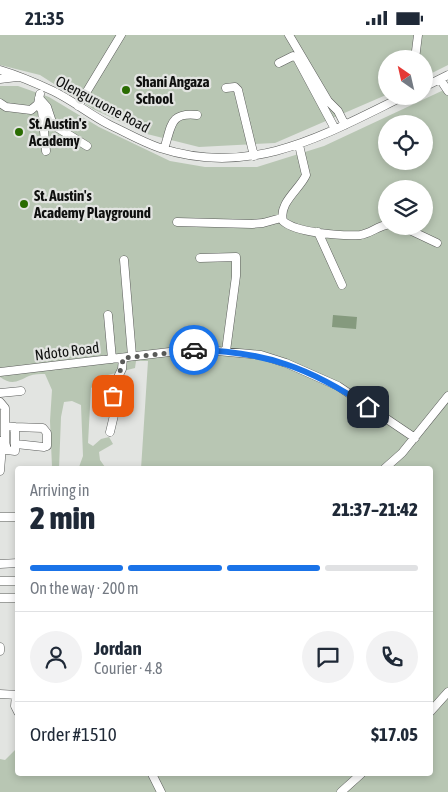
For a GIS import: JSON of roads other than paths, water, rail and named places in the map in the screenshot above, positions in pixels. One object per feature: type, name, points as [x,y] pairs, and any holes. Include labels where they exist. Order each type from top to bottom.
[{"type":"street","points":[[78,105],[121,35]]},
{"type":"street","points":[[289,35],[328,101],[338,111],[344,125]]},
{"type":"street","points":[[416,50],[418,35]]},
{"type":"street","points":[[279,63],[293,56],[296,58],[335,129]]},
{"type":"street","name":"Olenguruone Road","points":[[0,70],[78,105],[145,142],[164,149],[222,157],[254,156],[299,145],[385,105]]},
{"type":"street","name":"Olenguruone Road","points":[[0,79],[17,77]]},
{"type":"street","points":[[444,77],[448,91]]},
{"type":"street","points":[[0,103],[6,107],[32,110],[38,101],[41,87]]},
{"type":"street","points":[[226,87],[235,87],[238,90],[254,156]]},
{"type":"street","points":[[38,101],[47,107],[53,125],[87,146]]},
{"type":"street","points":[[38,101],[42,111],[46,151]]},
{"type":"street","points":[[164,149],[174,119],[180,114],[197,115]]},
{"type":"street","points":[[282,218],[292,193],[306,175],[299,145]]},
{"type":"street","points":[[177,222],[252,224],[282,218]]},
{"type":"street","points":[[282,218],[286,224],[318,232],[362,235],[378,228]]},
{"type":"street","points":[[318,232],[342,285]]},
{"type":"street","points":[[420,235],[437,243]]},
{"type":"street","points":[[200,258],[236,257],[236,276],[226,351]]},
{"type":"street","points":[[124,260],[132,357]]},
{"type":"street","points":[[108,315],[112,359]]},
{"type":"street","points":[[109,324],[119,323]]},
{"type":"street","name":"Ndoto Road","points":[[0,372],[194,349],[226,351],[272,358],[338,386],[414,438]]},
{"type":"street","points":[[110,432],[115,411],[112,389],[122,369],[123,358]]},
{"type":"street","points":[[0,393],[21,391]]},
{"type":"street","points":[[387,466],[402,453],[447,401]]},
{"type":"street","points":[[0,402],[5,408],[5,427],[0,469]]},
{"type":"street","points":[[5,427],[43,428],[47,433],[47,446],[16,444]]},
{"type":"street","points":[[10,452],[15,451],[15,427]]},
{"type":"street","points":[[2,442],[6,450],[10,452]]},
{"type":"street","points":[[0,469],[8,460],[10,452]]},
{"type":"street","points":[[0,517],[15,517]]},
{"type":"street","points":[[0,563],[15,563]]},
{"type":"street","points":[[0,581],[15,581]]},
{"type":"street","points":[[0,598],[15,598]]},
{"type":"street","points":[[433,709],[448,692]]},
{"type":"street","points":[[0,694],[15,695]]},
{"type":"street","points":[[153,776],[161,792]]},
{"type":"street","points":[[340,792],[360,776]]},
{"type":"place","name":"Shani Angaza School","points":[[126,90]]},
{"type":"place","name":"St. Austin's Academy","points":[[19,132]]},
{"type":"place","name":"St. Austin's Academy Playground","points":[[24,204]]}]
